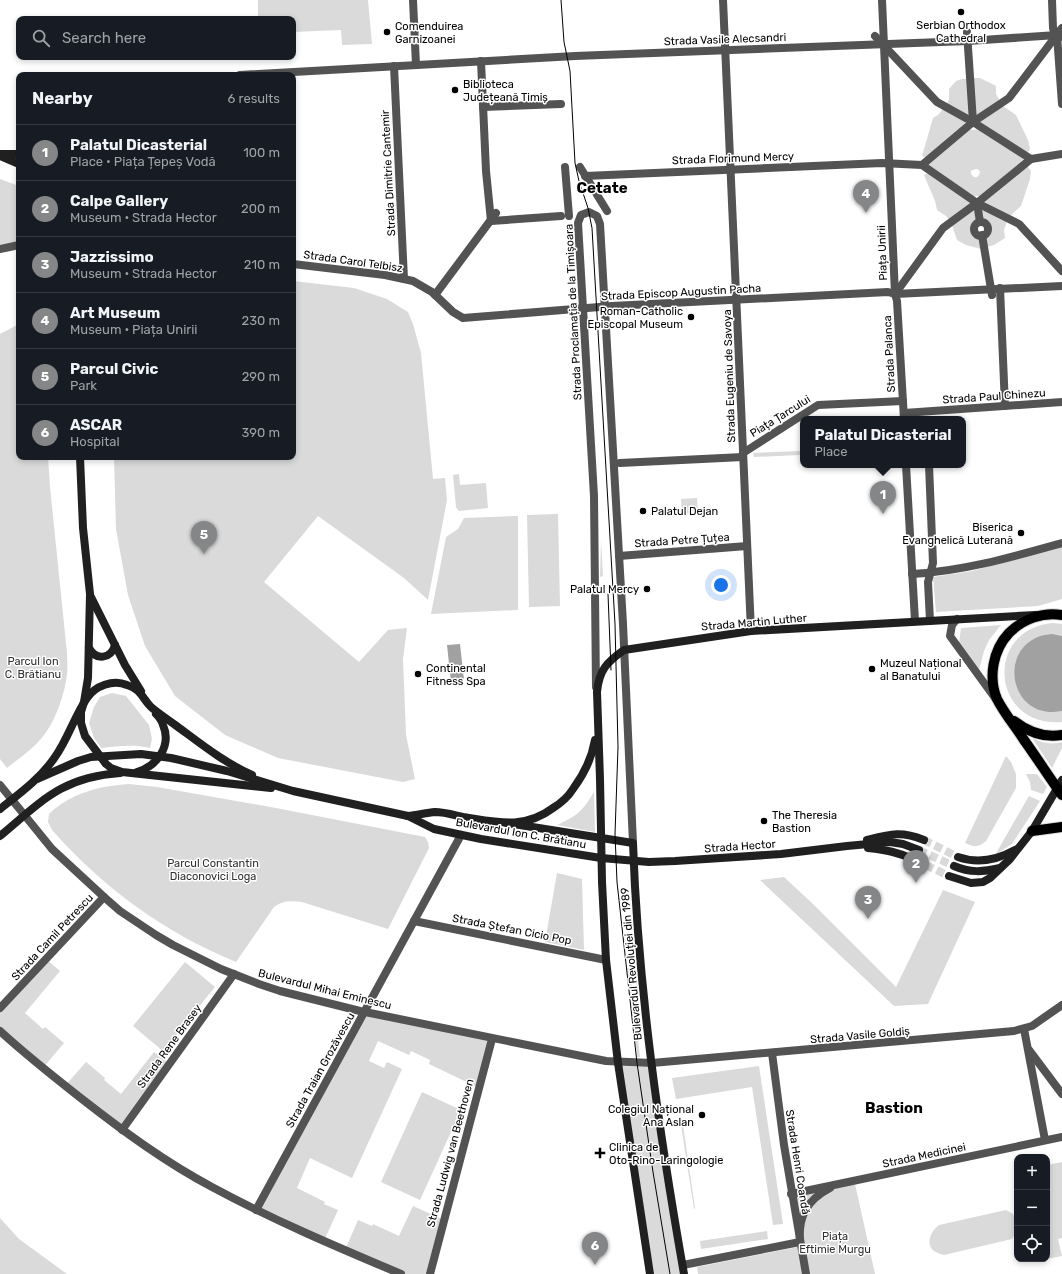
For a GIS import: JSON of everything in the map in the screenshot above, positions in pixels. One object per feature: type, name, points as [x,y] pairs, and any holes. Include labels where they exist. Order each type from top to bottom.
[{"type":"main road","points":[[0,155],[16,154]]},
{"type":"main road","points":[[0,155],[16,163]]},
{"type":"main road","name":"Bulevardul Ion C. Brătianu","points":[[80,460],[83,528],[90,594],[88,678],[81,716],[83,730],[87,739],[109,767],[122,772],[293,791]]},
{"type":"main road","name":"Bulevardul Ion C. Brătianu","points":[[0,836],[52,793],[71,783],[101,775],[138,772],[149,767],[160,756],[165,743],[165,730],[162,722],[150,706],[125,665],[90,594]]},
{"type":"main road","points":[[949,876],[971,883],[983,882],[990,878],[1010,860],[1032,831],[1060,788],[1006,713],[998,699],[993,679],[994,663],[999,648],[1008,635],[1019,624],[1033,617],[1062,613]]},
{"type":"main road","name":"Strada Martin Luther","points":[[624,650],[751,631],[1049,614]]},
{"type":"main road","points":[[88,648],[94,655],[102,657],[110,654],[115,645]]},
{"type":"main road","points":[[596,692],[599,676],[604,667],[624,650]]},
{"type":"main road","points":[[84,702],[97,688],[106,684],[118,683],[126,684],[136,689],[141,693],[150,706]]},
{"type":"main road","name":"Bulevardul Revoluției din 1989","points":[[596,692],[606,960],[618,1063],[650,1274]]},
{"type":"main road","name":"Bulevardul Ion C. Brătianu","points":[[0,809],[36,779],[55,758],[84,702]]},
{"type":"main road","name":"Bulevardul Ion C. Brătianu","points":[[150,706],[228,762],[271,783],[293,791]]},
{"type":"main road","points":[[1006,713],[1018,724],[1032,732],[1047,736],[1062,735]]},
{"type":"main road","name":"Bulevardul Ion C. Brătianu","points":[[507,823],[520,823],[533,820],[547,813],[566,798],[583,775],[591,755],[595,740],[598,715]]},
{"type":"main road","name":"Bulevardul Ion C. Brătianu","points":[[36,779],[78,761],[100,756],[141,754],[160,756],[227,771],[293,791],[408,816],[434,829],[461,835],[601,858],[634,860]]},
{"type":"main road","name":"Bulevardul Ion C. Brătianu","points":[[408,816],[436,812],[633,843]]},
{"type":"main road","points":[[1032,831],[1062,827]]},
{"type":"main road","name":"Strada Hector","points":[[847,846],[889,835],[904,834],[924,840]]},
{"type":"main road","name":"Strada Hector","points":[[634,860],[675,861],[731,858],[890,842],[903,844],[919,850]]},
{"type":"main road","name":"Bulevardul Revoluției din 1989","points":[[633,843],[641,974],[652,1063],[684,1274]]},
{"type":"main road","name":"Strada Hector","points":[[847,846],[888,850],[900,853],[915,860]]},
{"type":"main road","points":[[958,857],[976,861],[987,860],[1007,854],[1019,848]]},
{"type":"main road","points":[[954,866],[973,872],[1000,868]]},
{"type":"street","points":[[413,0],[416,65]]},
{"type":"street","name":"Strada Eugeniu de Savoya","points":[[723,0],[751,631]]},
{"type":"street","name":"Piața Unirii","points":[[882,0],[883,32],[879,44],[896,298]]},
{"type":"street","points":[[1052,0],[1053,28],[1054,32],[1060,33]]},
{"type":"street","points":[[967,32],[972,122]]},
{"type":"street","points":[[879,44],[968,41],[1060,33]]},
{"type":"street","points":[[1060,33],[1062,104]]},
{"type":"street","points":[[922,165],[972,122],[1009,98],[1060,33]]},
{"type":"street","points":[[875,36],[879,44],[937,102],[1031,159],[1062,154]]},
{"type":"street","name":"Strada Vasile Alecsandri","points":[[296,73],[575,56],[879,44]]},
{"type":"street","points":[[481,61],[486,170],[491,221]]},
{"type":"street","name":"Strada Dimitrie Cantemir","points":[[394,66],[404,279]]},
{"type":"street","points":[[483,107],[561,104]]},
{"type":"street","name":"Piața Unirii","points":[[896,298],[943,228],[977,203],[1031,159]]},
{"type":"street","points":[[886,163],[922,165],[977,203],[1018,224],[1062,271]]},
{"type":"street","name":"Strada Florimund Mercy","points":[[585,176],[886,163]]},
{"type":"street","points":[[491,221],[565,216],[565,167]]},
{"type":"street","points":[[580,167],[607,212]]},
{"type":"street","points":[[977,203],[980,222],[987,226],[987,231],[982,235],[992,292]]},
{"type":"street","name":"Strada Proclamația de la Timișoara","points":[[596,692],[595,515],[578,223],[580,217],[587,212],[594,214],[599,220],[624,650]]},
{"type":"street","points":[[435,295],[496,213]]},
{"type":"street","points":[[0,249],[16,245]]},
{"type":"street","name":"Strada Carol Telbisz","points":[[296,264],[404,279],[421,285],[435,295],[458,316],[468,318]]},
{"type":"street","name":"Piața Unirii","points":[[896,298],[992,292],[1000,288],[1062,286]]},
{"type":"street","points":[[1000,288],[1005,406]]},
{"type":"street","name":"Strada Episcop Augustin Pacha","points":[[468,318],[605,306],[888,292],[896,298]]},
{"type":"street","name":"Strada Palanca","points":[[896,298],[904,416]]},
{"type":"street","name":"Piața Țarcului","points":[[802,416],[818,405],[903,401]]},
{"type":"street","name":"Strada Paul Chinezu","points":[[904,416],[1062,402]]},
{"type":"street","name":"Piața Țarcului","points":[[743,455],[800,417]]},
{"type":"street","points":[[620,463],[743,455]]},
{"type":"street","points":[[906,468],[915,621]]},
{"type":"street","points":[[929,468],[933,563],[928,582],[930,621]]},
{"type":"street","points":[[912,574],[978,566],[1062,543]]},
{"type":"street","name":"Strada Petre Țuțea","points":[[619,556],[747,546]]},
{"type":"street","points":[[957,619],[952,626],[950,636],[1006,713]]},
{"type":"street","name":"Bulevardul Revoluției din 1989","points":[[624,650],[633,843]]},
{"type":"street","name":"Bulevardul Mihai Eminescu","points":[[0,785],[11,800],[57,853],[104,897],[139,924],[173,945],[207,963],[280,991],[364,1012],[618,1063],[652,1063]]},
{"type":"street","name":"Strada Traian Grozăvescu","points":[[256,1210],[461,835]]},
{"type":"street","name":"Strada Camil Petrescu","points":[[0,1008],[104,897]]},
{"type":"street","name":"Strada Ștefan Cicio Pop","points":[[414,921],[606,960]]},
{"type":"street","name":"Strada Rene Brasey","points":[[122,1130],[234,974]]},
{"type":"street","name":"Strada Vasile Goldiș","points":[[652,1063],[1014,1032],[1032,1026],[1062,1005]]},
{"type":"street","points":[[1024,1029],[1045,1140]]},
{"type":"street","points":[[0,1031],[54,1077],[122,1130],[191,1176],[296,1229],[401,1274]]},
{"type":"street","name":"Strada Ludwig van Beethoven","points":[[430,1274],[492,1038]]},
{"type":"street","points":[[1027,1047],[1062,1094]]},
{"type":"street","name":"Strada Henri Coandă","points":[[772,1053],[791,1194],[806,1274]]},
{"type":"street","name":"Strada Medicinei","points":[[791,1194],[1062,1136]]},
{"type":"street","points":[[683,1265],[800,1242],[799,1233],[801,1222],[804,1212],[810,1203],[824,1192],[844,1183]]},
{"type":"green space","points":[[258,0],[368,0],[372,44],[342,45],[341,30],[296,32],[296,16],[258,16]]},
{"type":"green space","points":[[972,78],[980,78],[996,86],[996,94],[1000,101],[977,115],[974,114]]},
{"type":"green space","points":[[967,79],[971,114],[967,116],[947,104],[949,99],[949,89],[956,81]]},
{"type":"green space","points":[[1003,106],[1016,115],[1028,140],[1030,149],[1027,154],[981,124],[981,120]]},
{"type":"green space","points":[[943,109],[965,121],[965,125],[926,158],[922,156],[933,118]]},
{"type":"green space","points":[[969,129],[978,129],[1026,160],[981,196],[974,196],[926,165]],"holes":[[[978,169],[980,172],[979,175],[974,177],[971,174],[971,171]]]},
{"type":"green space","points":[[1027,166],[1031,171],[1030,179],[1021,206],[1010,216],[985,204],[985,200]]},
{"type":"green space","points":[[928,173],[970,203],[970,205],[949,220],[937,210],[935,201],[924,175]]},
{"type":"green space","points":[[0,179],[16,185],[16,243],[0,246]]},
{"type":"green space","points":[[983,208],[1007,221],[1004,230],[1005,238],[994,245],[987,247],[986,238],[990,232],[986,221],[982,219],[980,210]]},
{"type":"green space","points":[[973,209],[976,210],[977,219],[972,224],[972,231],[974,235],[980,238],[981,249],[966,245],[957,240],[952,225]]},
{"type":"green space","points":[[296,281],[354,288],[387,299],[408,312],[421,353],[433,479],[445,478],[447,500],[428,600],[404,578],[318,516],[264,582],[359,662],[388,630],[407,628],[403,659],[406,735],[415,779],[403,782],[278,758],[225,735],[175,696],[145,646],[128,595],[116,529],[114,460],[296,460]]},
{"type":"green space","name":"Parcul Ion C. Brătianu","points":[[16,326],[16,460],[48,460],[67,653],[66,681],[62,698],[52,722],[40,740],[27,753],[7,768],[0,759],[0,334]]},
{"type":"green space","points":[[800,451],[800,455],[754,457],[753,453]]},
{"type":"green space","points":[[459,474],[460,485],[486,483],[488,508],[459,511],[456,507],[453,475]]},
{"type":"green space","points":[[697,498],[698,513],[682,514],[681,499]]},
{"type":"green space","points":[[558,514],[560,606],[529,607],[527,515]]},
{"type":"green space","points":[[518,516],[518,610],[431,614],[446,537],[458,529],[464,518]]},
{"type":"green space","points":[[601,540],[603,576],[600,577]]},
{"type":"green space","points":[[1062,546],[1062,599],[1038,606],[936,612],[933,577],[972,571]]},
{"type":"green space","points":[[1053,623],[1062,624],[1062,636],[1050,635],[1033,640],[1021,650],[1015,663],[1015,678],[1019,692],[1029,704],[1043,711],[1062,711],[1062,722],[1038,720],[1021,710],[1009,695],[1005,677],[1006,659],[1015,642],[1030,629]]},
{"type":"green space","points":[[1001,625],[989,640],[984,651],[979,670],[959,643],[961,628]]},
{"type":"green space","points":[[112,693],[126,696],[149,725],[152,739],[150,748],[120,746],[101,748],[94,738],[89,723],[94,707],[100,697]]},
{"type":"green space","points":[[1032,738],[1047,743],[1062,742],[1062,748],[1052,768]]},
{"type":"green space","points":[[1006,756],[1011,762],[1016,774],[1016,788],[986,841],[981,845],[976,846],[965,843]]},
{"type":"green space","points":[[1026,774],[1037,774],[1047,787],[1043,794],[1031,790],[1030,782]]},
{"type":"green space","name":"Parcul Constantin Diaconovici Loga","points":[[129,784],[157,787],[276,808],[425,837],[429,848],[388,929],[302,902],[284,902],[274,907],[236,962],[184,937],[160,923],[136,906],[92,871],[52,830],[48,822],[49,814],[67,801],[96,789]]},
{"type":"green space","points":[[594,792],[595,832],[557,825],[579,812]]},
{"type":"green space","points":[[1029,796],[1040,801],[1012,844],[995,855]]},
{"type":"green space","points":[[557,873],[582,879],[584,950],[545,942]]},
{"type":"green space","points":[[784,877],[896,987],[943,890],[975,902],[928,1004],[894,1006],[760,880]]},
{"type":"green space","points":[[46,959],[60,971],[25,1013],[43,1029],[45,1027],[64,1043],[43,1068],[0,1031],[0,1008]]},
{"type":"green space","points":[[185,962],[215,987],[163,1051],[133,1026]]},
{"type":"green space","points":[[627,968],[630,968],[640,1057],[637,1057]]},
{"type":"green space","points":[[364,1012],[492,1039],[479,1088],[429,1064],[430,1060],[411,1051],[409,1055],[378,1041],[369,1061],[384,1068],[387,1062],[402,1069],[352,1178],[310,1158],[297,1188],[325,1202],[324,1204],[338,1210],[324,1241],[256,1210]]},
{"type":"green space","points":[[154,1052],[170,1064],[122,1130],[65,1086],[86,1062],[121,1094]]},
{"type":"green space","points":[[621,1066],[649,1067],[681,1274],[654,1274]]},
{"type":"green space","points":[[759,1066],[783,1224],[773,1225],[752,1087],[676,1099],[672,1078]]},
{"type":"green space","points":[[422,1092],[461,1110],[420,1200],[381,1182]]},
{"type":"green space","points":[[681,1125],[683,1125],[694,1209]]},
{"type":"green space","points":[[1062,1162],[1062,1238],[1058,1239],[1062,1256],[1050,1258],[1050,1190],[1050,1164]]},
{"type":"green space","name":"Piața Eftimie Murgu","points":[[855,1184],[875,1274],[698,1274],[697,1267],[803,1246],[794,1196]]},
{"type":"green space","points":[[413,1206],[444,1220],[430,1274],[402,1274],[345,1250],[358,1220],[372,1226],[373,1224],[399,1236]]},
{"type":"green space","points":[[1006,1210],[1013,1214],[1014,1236],[1012,1239],[944,1255],[935,1252],[930,1245],[930,1238],[939,1225]]},
{"type":"green space","points":[[0,1218],[19,1239],[67,1274],[0,1274]]},
{"type":"green space","points":[[767,1231],[768,1239],[701,1249],[700,1241]]},
{"type":"shaded area","points":[[1052,634],[1062,636],[1062,711],[1043,711],[1029,704],[1019,693],[1015,678],[1015,663],[1022,649],[1034,639]]},
{"type":"shaded area","points":[[460,644],[464,680],[451,682],[447,645]]},
{"type":"tunnel","points":[[924,840],[958,857]]},
{"type":"tunnel","points":[[919,850],[954,866]]},
{"type":"tunnel","points":[[915,860],[949,876]]},
{"type":"tram line","points":[[561,0],[564,42],[570,71],[575,163],[592,228],[615,624],[618,747],[615,834],[617,882],[637,1063],[670,1274]]},
{"type":"tram line","points":[[608,594],[611,670]]},
{"type":"place","name":"Serbian Orthodox Cathedral","points":[[961,12]]},
{"type":"place","name":"Comenduirea Garnizoanei","points":[[387,32]]},
{"type":"place","name":"Biblioteca Județeană Timiș","points":[[455,90]]},
{"type":"place","name":"Art Museum","points":[[866,213]]},
{"type":"place","name":"Roman-Catholic Episcopal Museum","points":[[691,317]]},
{"type":"place","name":"Palatul Dejan","points":[[643,511]]},
{"type":"place","name":"Palatul Dicasterial","points":[[883,514]]},
{"type":"place","name":"Biserica Evanghelică Luterană","points":[[1021,533]]},
{"type":"place","name":"Parcul Civic","points":[[204,554]]},
{"type":"place","name":"Palatul Mercy","points":[[647,589]]},
{"type":"place","name":"Muzeul Național al Banatului","points":[[872,669]]},
{"type":"place","name":"Continental Fitness Spa","points":[[418,674]]},
{"type":"place","name":"The Theresia Bastion","points":[[764,821]]},
{"type":"place","name":"Calpe Gallery","points":[[916,883]]},
{"type":"place","name":"Jazzissimo","points":[[868,919]]},
{"type":"place","name":"Colegiul Național Ana Aslan","points":[[702,1115]]},
{"type":"place","name":"Clinica de Oto-Rino-Laringologie","points":[[600,1153]]},
{"type":"place","name":"ASCAR","points":[[595,1265]]},
{"type":"district","name":"Cetate","points":[[602,188]]},
{"type":"district","name":"Bastion","points":[[894,1108]]}]
